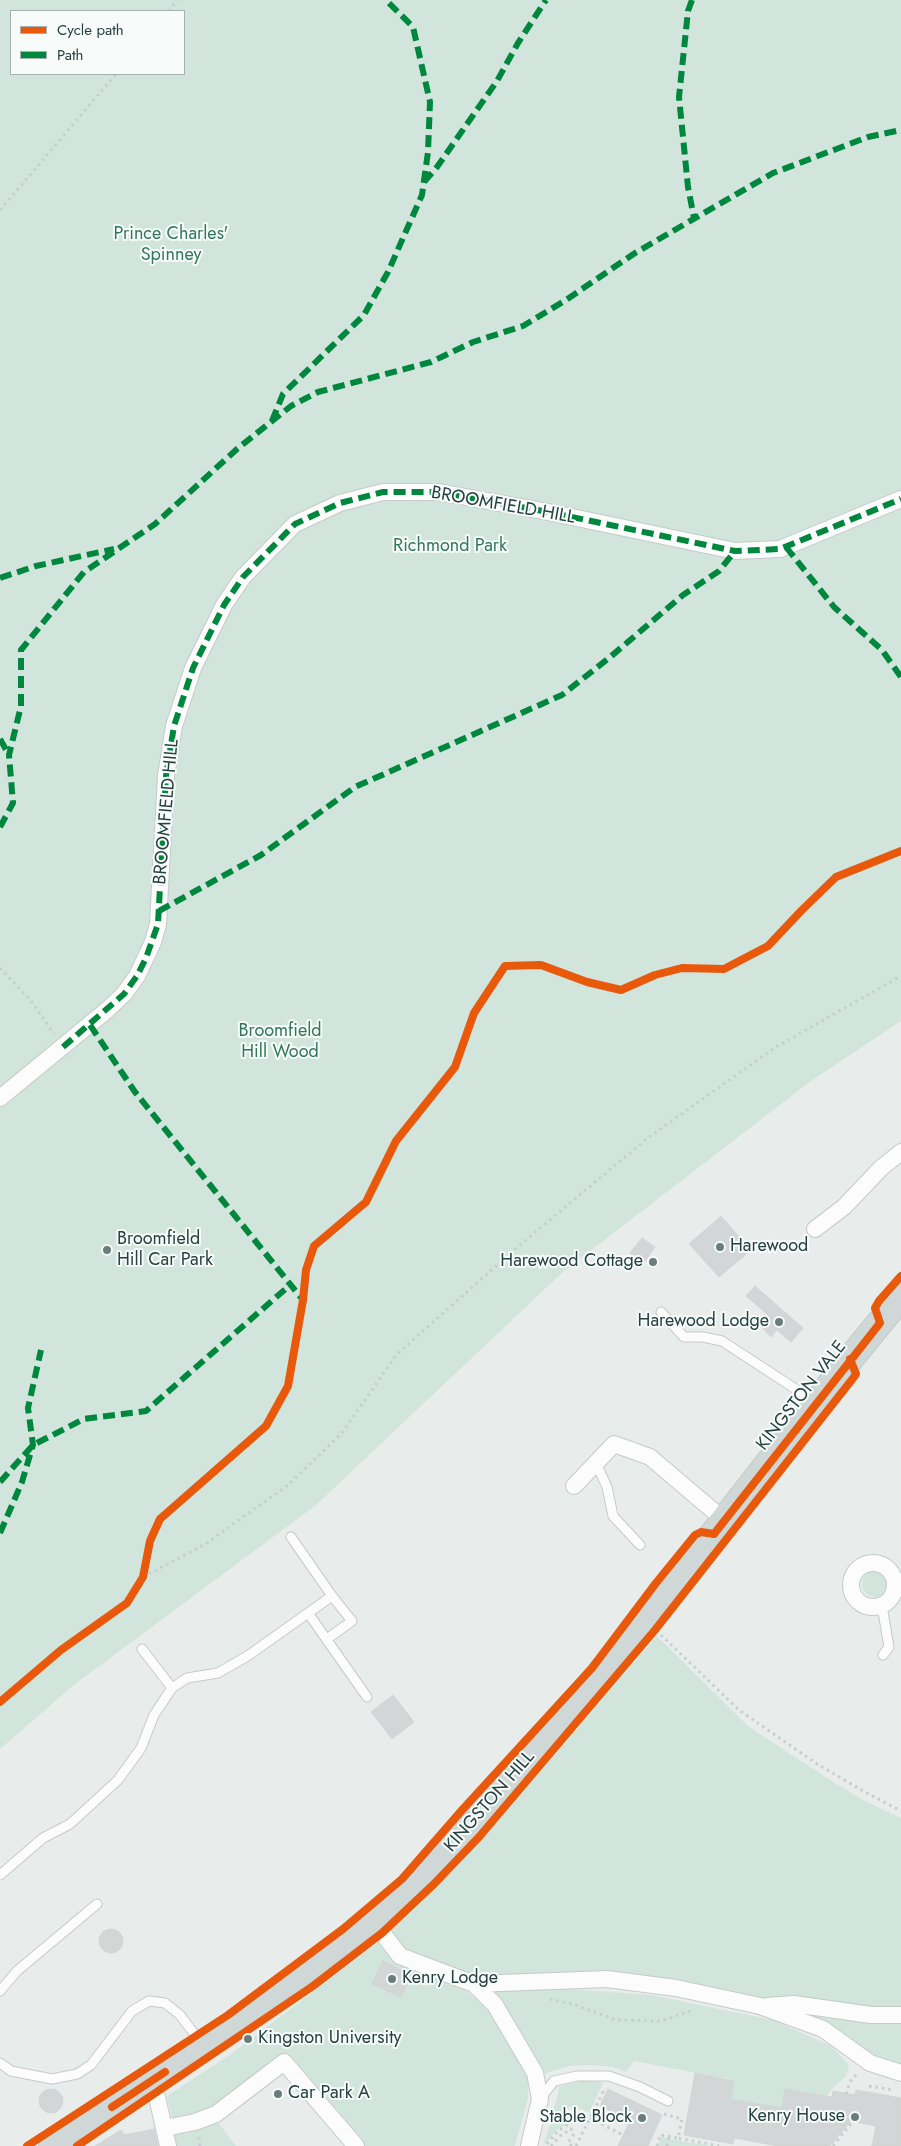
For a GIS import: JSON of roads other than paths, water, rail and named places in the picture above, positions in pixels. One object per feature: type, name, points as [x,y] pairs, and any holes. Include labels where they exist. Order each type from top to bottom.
[{"type":"main road","name":"KINGSTON VALE","points":[[719,1527],[854,1353],[901,1298]]},
{"type":"main road","name":"KINGSTON HILL","points":[[52,2146],[150,2083],[262,2006],[373,1921],[423,1878],[498,1795],[659,1603],[719,1527]]},
{"type":"street","name":"BROOMFIELD HILL","points":[[0,1098],[124,994],[137,976],[146,958],[158,924],[166,776],[174,726],[190,677],[224,605],[243,578],[295,524],[340,503],[383,492],[438,492],[542,511],[726,550],[780,550],[901,499]]},
{"type":"street","points":[[815,1229],[844,1207],[881,1168],[901,1152]]},
{"type":"street","points":[[574,1486],[614,1444],[650,1458],[719,1527]]},
{"type":"street","points":[[866,1564],[880,1564],[887,1567],[898,1578],[894,1594],[882,1606],[874,1608],[866,1606],[854,1597],[851,1583],[854,1573],[866,1564]]},
{"type":"street","points":[[373,1921],[400,1956],[474,1984],[607,1978],[676,1988],[760,2006],[823,2029],[870,2063],[901,2073]]},
{"type":"street","points":[[474,1984],[495,2005],[535,2073],[540,2099],[529,2146]]},
{"type":"street","points":[[760,2006],[794,2004],[855,2013],[901,2015]]},
{"type":"street","points":[[165,2128],[195,2122],[216,2114],[284,2062],[356,2146]]},
{"type":"street","points":[[150,2083],[157,2097],[168,2146]]},
{"type":"lane","points":[[661,1312],[684,1337],[704,1337],[722,1341],[817,1403]]},
{"type":"lane","points":[[596,1463],[607,1487],[613,1516],[640,1545]]},
{"type":"lane","points":[[292,1537],[332,1596],[352,1621],[327,1640]]},
{"type":"lane","points":[[0,1875],[44,1838],[70,1824],[118,1780],[141,1748],[154,1715],[172,1688],[187,1678],[218,1674],[249,1655],[332,1596]]},
{"type":"lane","points":[[882,1606],[889,1647],[883,1655]]},
{"type":"lane","points":[[308,1613],[367,1697]]},
{"type":"lane","points":[[142,1649],[172,1688]]},
{"type":"lane","points":[[0,1991],[17,1971],[97,1904]]},
{"type":"lane","points":[[0,2063],[11,2071],[52,2079],[76,2074],[91,2066],[132,2011],[149,2001],[165,2003],[180,2015],[204,2046]]},
{"type":"lane","points":[[540,2099],[554,2080],[577,2076],[608,2076],[640,2087],[668,2101]]},
{"type":"place","name":"Harewood","points":[[720,1247]]},
{"type":"place","name":"Broomfield Hill Car Park","points":[[107,1250]]},
{"type":"place","name":"Harewood Cottage","points":[[653,1262]]},
{"type":"place","name":"Harewood Lodge","points":[[779,1322]]},
{"type":"place","name":"Kenry Lodge","points":[[392,1979]]},
{"type":"place","name":"Kingston University","points":[[248,2039]]},
{"type":"place","name":"Car Park A","points":[[278,2094]]},
{"type":"place","name":"Kenry House","points":[[855,2117]]},
{"type":"place","name":"Stable Block","points":[[642,2118]]},
{"type":"park label","name":"Prince Charles' Spinney","points":[[171,245]]},
{"type":"park label","name":"Richmond Park","points":[[450,547]]},
{"type":"park label","name":"Broomfield Hill Wood","points":[[280,1042]]}]
